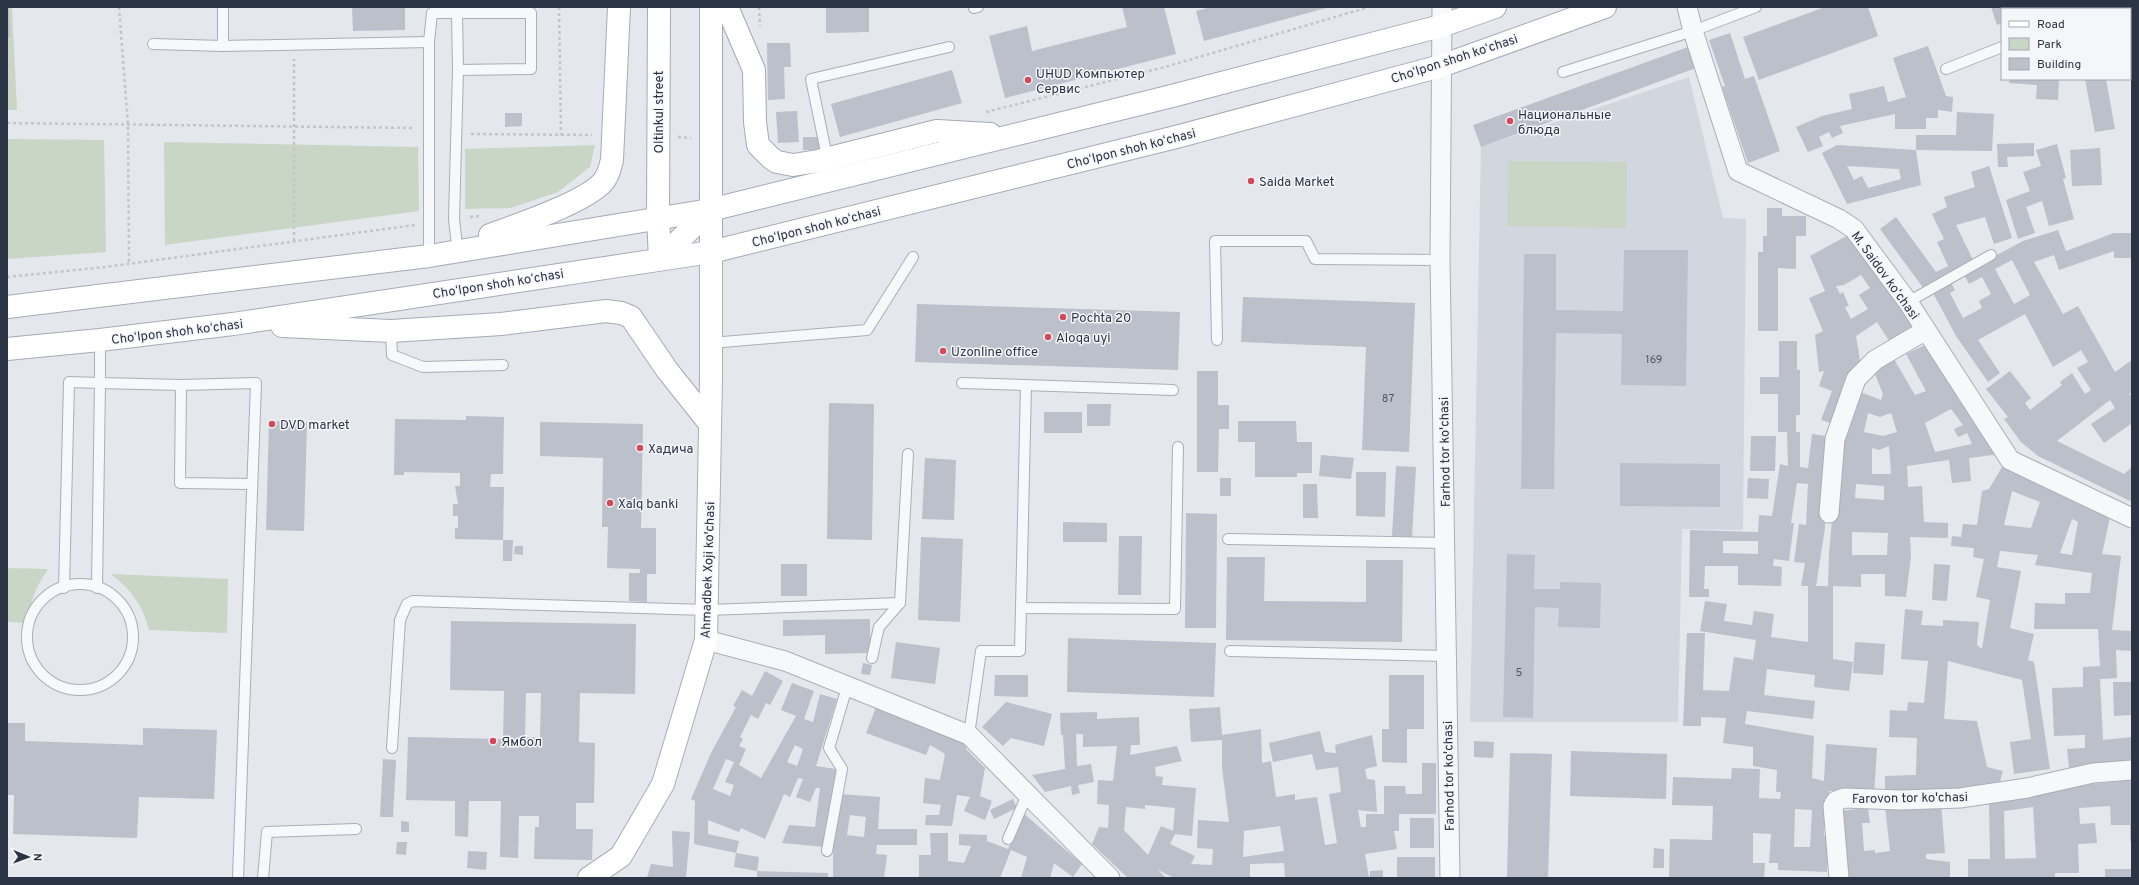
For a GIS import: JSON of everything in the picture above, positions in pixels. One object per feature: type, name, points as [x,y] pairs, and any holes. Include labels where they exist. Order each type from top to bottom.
[{"type":"main road","points":[[429,256],[522,224],[578,199],[602,183],[607,176],[612,160],[619,7]]},
{"type":"main road","name":"Oltinkul street","points":[[659,7],[658,217],[660,259]]},
{"type":"main road","points":[[660,259],[710,210],[711,7]]},
{"type":"main road","points":[[727,7],[754,70],[755,122],[758,145],[770,158],[785,164],[818,161],[937,131],[1012,136]]},
{"type":"main road","points":[[7,307],[429,256],[658,217],[710,210],[1168,97],[1441,17],[1495,7]]},
{"type":"main road","name":"Choʻlpon shoh koʻchasi","points":[[7,349],[100,340],[233,324],[711,252],[1176,137],[1441,66],[1605,7]]},
{"type":"main road","name":"Ahmadbek Xoji ko'chasi","points":[[589,878],[621,856],[663,784],[706,640],[711,343],[710,210]]},
{"type":"main road","points":[[658,217],[711,252]]},
{"type":"main road","points":[[233,324],[391,331],[501,324],[606,311],[621,313],[631,317],[639,326],[667,370],[710,424]]},
{"type":"street","name":"M. Saidov koʻchasi","points":[[1687,7],[1693,31],[1738,171],[1839,219],[1854,229],[1908,302],[2010,460],[2132,518]]},
{"type":"street","name":"Farhod tor ko'chasi","points":[[1441,17],[1440,260],[1450,878]]},
{"type":"street","points":[[1829,513],[1835,439],[1856,379],[1875,360],[1926,330]]},
{"type":"street","points":[[706,640],[785,661],[969,735],[1110,878]]},
{"type":"street","name":"Farovon tor ko'chasi","points":[[1839,878],[1833,806],[1836,801],[1844,798],[1902,800],[1960,798],[2027,788],[2093,774],[2132,770]]},
{"type":"lane","points":[[223,7],[223,46]]},
{"type":"lane","points":[[1563,72],[1693,31],[1756,7]]},
{"type":"lane","points":[[429,256],[429,42],[432,10],[457,13],[531,13],[531,69],[458,70]]},
{"type":"lane","points":[[457,13],[458,70],[454,219],[457,246]]},
{"type":"lane","points":[[152,44],[223,46],[429,42]]},
{"type":"lane","points":[[818,161],[826,152],[811,79],[949,47]]},
{"type":"lane","points":[[1946,69],[2001,47]]},
{"type":"lane","points":[[1217,340],[1215,241],[1306,241],[1315,259],[1440,260]]},
{"type":"lane","points":[[1908,302],[1991,255]]},
{"type":"lane","points":[[711,343],[867,330],[913,257]]},
{"type":"lane","points":[[391,331],[392,355],[423,367],[502,365]]},
{"type":"lane","points":[[98,588],[100,340]]},
{"type":"lane","points":[[64,588],[69,382],[181,385],[256,383],[238,878]]},
{"type":"lane","points":[[962,383],[1173,390]]},
{"type":"lane","points":[[181,385],[180,483],[252,484]]},
{"type":"lane","points":[[969,735],[981,651],[1020,651],[1026,385]]},
{"type":"lane","points":[[1021,608],[1174,609],[1178,446]]},
{"type":"lane","points":[[872,658],[879,627],[900,603],[908,454]]},
{"type":"lane","points":[[1228,539],[1445,543]]},
{"type":"lane","points":[[72,584],[90,585],[108,591],[122,604],[130,620],[134,638],[131,654],[123,669],[111,681],[96,688],[79,690],[63,688],[48,680],[37,668],[29,653],[27,636],[31,618],[40,602],[54,590],[64,588],[72,584]]},
{"type":"lane","points":[[392,748],[400,620],[407,604],[413,601],[707,610],[900,603]]},
{"type":"lane","points":[[1230,651],[1446,656]]},
{"type":"lane","points":[[827,851],[842,769],[829,748],[847,687]]},
{"type":"lane","points":[[1008,839],[1027,795]]},
{"type":"lane","points":[[263,878],[267,832],[356,829]]},
{"type":"path","points":[[119,7],[128,125],[129,263]]},
{"type":"path","points":[[559,7],[562,135]]},
{"type":"path","points":[[294,45],[294,241]]},
{"type":"path","points":[[7,123],[429,128]]},
{"type":"path","points":[[456,134],[598,135]]},
{"type":"shaded area","points":[[1689,77],[1723,218],[1746,219],[1743,530],[1682,529],[1678,722],[1470,722],[1481,147]]},
{"type":"green space","points":[[7,7],[12,7],[17,110],[7,110]]},
{"type":"green space","points":[[7,139],[104,140],[106,252],[7,259]]},
{"type":"green space","points":[[164,142],[418,147],[419,211],[165,245]]},
{"type":"green space","points":[[595,145],[590,167],[558,192],[511,208],[465,209],[465,149]]},
{"type":"green space","points":[[1508,161],[1627,162],[1626,228],[1507,226]]},
{"type":"green space","points":[[7,568],[48,569],[34,594],[29,623],[7,622]]},
{"type":"green space","points":[[111,574],[228,579],[227,633],[149,630],[143,613],[135,599],[125,586]]},
{"type":"building","points":[[7,7],[9,7],[10,37],[7,38]]},
{"type":"building","points":[[352,7],[405,7],[405,30],[353,31]]},
{"type":"building","points":[[826,7],[869,7],[869,32],[826,33]]},
{"type":"building","points":[[1122,7],[1164,7],[1176,54],[1005,98],[989,36],[1027,26],[1032,51],[1127,27]]},
{"type":"building","points":[[1211,7],[1330,7],[1204,41],[1196,11]]},
{"type":"building","points":[[1825,7],[1868,7],[1878,36],[1759,80],[1743,37]]},
{"type":"building","points":[[1991,7],[2034,8],[2001,8],[2001,23],[1997,25]]},
{"type":"building","points":[[1730,33],[1745,79],[1754,76],[1780,151],[1748,163],[1722,87],[1725,86],[1709,40]]},
{"type":"building","points":[[767,43],[790,43],[791,67],[784,67],[785,99],[768,100]]},
{"type":"building","points":[[1928,46],[1946,96],[1953,97],[1952,112],[1938,110],[1938,118],[1926,118],[1926,129],[1895,129],[1895,114],[1840,126],[1843,133],[1832,138],[1829,132],[1819,137],[1823,146],[1808,152],[1796,127],[1822,116],[1852,109],[1849,94],[1884,86],[1888,102],[1906,97],[1893,58]]},
{"type":"building","points":[[1688,47],[1696,68],[1481,147],[1473,125]]},
{"type":"building","points":[[952,70],[962,103],[840,137],[831,104]]},
{"type":"building","points":[[2010,80],[2059,80],[2058,100],[2036,99],[2037,85],[2009,83]]},
{"type":"building","points":[[2085,80],[2106,80],[2115,129],[2095,132]]},
{"type":"building","points":[[797,111],[799,142],[778,143],[776,112]]},
{"type":"building","points":[[1957,112],[1994,114],[1992,151],[1916,150],[1916,135],[1956,135]]},
{"type":"building","points":[[505,113],[522,113],[522,126],[505,127]]},
{"type":"building","points":[[803,137],[821,137],[821,150],[803,150]]},
{"type":"building","points":[[2034,143],[2034,156],[2007,157],[2008,167],[1998,167],[1997,144]]},
{"type":"building","points":[[2057,144],[2066,178],[2063,179],[2074,219],[2049,226],[2042,201],[2026,207],[2035,233],[2018,239],[2006,200],[2030,191],[2023,172],[2041,166],[2036,150]]},
{"type":"building","points":[[1837,145],[1916,150],[1921,185],[1847,204],[1822,153]],"holes":[[[1847,166],[1899,169],[1901,179],[1868,188],[1862,176],[1854,180]]]},
{"type":"building","points":[[2100,148],[2102,185],[2072,186],[2070,150]]},
{"type":"building","points":[[1989,166],[2012,238],[1994,244],[1985,217],[1956,225],[1973,260],[1924,289],[1880,229],[1896,217],[1936,272],[1948,266],[1937,242],[1944,239],[1932,214],[1947,207],[1944,197],[1975,187],[1971,172]]},
{"type":"building","points":[[1767,208],[1782,208],[1782,216],[1806,216],[1806,236],[1796,236],[1796,269],[1778,268],[1778,331],[1758,331],[1758,252],[1763,252],[1763,236],[1767,236]]},
{"type":"building","points":[[2058,230],[2066,251],[2114,233],[2132,233],[2132,258],[2114,258],[2114,251],[2059,270],[2054,255],[2034,262],[2063,314],[2078,306],[2115,372],[2132,360],[2132,392],[2129,394],[2132,396],[2132,423],[2104,443],[2091,424],[2115,408],[2110,400],[2057,441],[2124,474],[2132,467],[2132,502],[2038,456],[2021,442],[2004,419],[2008,417],[1986,389],[2010,371],[2031,398],[2025,403],[2030,410],[2062,385],[2060,382],[2072,373],[2085,394],[2091,390],[2077,368],[2088,362],[2081,350],[2053,367],[2025,314],[1978,340],[2000,373],[1988,382],[1956,336],[1932,291],[1950,281],[1955,290],[1950,293],[1963,318],[1982,308],[1979,301],[1991,294],[1982,277],[1969,284],[1963,273],[2023,241]],"holes":[[[2012,260],[2030,295],[2014,304],[1995,269]]]},
{"type":"building","points":[[1852,233],[1916,332],[1893,347],[1877,322],[1856,336],[1861,367],[1837,425],[1821,420],[1832,391],[1819,386],[1824,371],[1819,372],[1815,335],[1823,331],[1809,298],[1825,291],[1810,256]],"holes":[[[1861,275],[1870,288],[1859,295],[1868,309],[1851,319],[1845,307],[1849,306],[1843,292],[1840,294],[1836,286],[1844,285]]]},
{"type":"building","points":[[1624,250],[1688,250],[1686,386],[1621,385],[1622,334],[1556,333],[1554,489],[1521,489],[1524,254],[1556,254],[1556,310],[1623,311]]},
{"type":"building","points":[[1243,297],[1415,303],[1409,452],[1362,450],[1366,347],[1241,342]]},
{"type":"building","name":"Aloqa uyi","points":[[917,304],[1180,312],[1178,370],[915,362]]},
{"type":"building","points":[[1779,341],[1797,341],[1797,370],[1800,370],[1800,415],[1796,415],[1796,432],[1800,432],[1800,467],[1808,468],[1812,434],[1832,437],[1827,471],[1825,528],[1816,586],[1828,586],[1829,554],[1839,438],[1855,390],[1881,400],[1883,394],[1873,369],[1894,359],[1915,395],[1926,391],[1906,354],[1925,345],[2000,454],[1969,458],[1971,481],[1952,483],[1949,460],[1907,466],[1908,487],[1922,486],[1924,522],[1948,523],[1948,538],[1910,537],[1911,556],[1906,597],[1885,596],[1885,574],[1861,574],[1861,587],[1833,586],[1833,659],[1853,662],[1849,691],[1814,687],[1815,675],[1767,669],[1764,695],[1815,701],[1813,719],[1747,711],[1745,724],[1814,736],[1812,778],[1824,781],[1826,744],[1877,748],[1874,794],[1829,791],[1829,800],[1824,799],[1824,836],[1828,836],[1827,872],[1778,870],[1778,863],[1769,863],[1771,834],[1753,833],[1753,863],[1765,863],[1764,878],[1669,878],[1670,839],[1712,840],[1713,806],[1672,805],[1673,777],[1731,779],[1732,768],[1760,769],[1759,798],[1780,799],[1781,792],[1776,792],[1777,770],[1753,766],[1753,747],[1723,743],[1726,718],[1701,717],[1701,726],[1683,726],[1687,633],[1705,633],[1703,690],[1729,691],[1734,657],[1753,660],[1756,640],[1700,631],[1705,601],[1727,604],[1724,621],[1752,625],[1754,611],[1774,614],[1771,637],[1808,642],[1808,586],[1801,586],[1805,563],[1794,562],[1799,524],[1806,525],[1808,484],[1797,483],[1791,523],[1794,523],[1789,561],[1774,559],[1773,566],[1782,567],[1781,586],[1738,585],[1738,566],[1705,566],[1704,589],[1709,589],[1709,597],[1689,597],[1690,530],[1758,532],[1759,515],[1772,516],[1780,464],[1788,466],[1787,432],[1778,432],[1778,394],[1760,394],[1760,377],[1779,377]],"holes":[[[1951,409],[1963,425],[1954,429],[1958,437],[1967,433],[1972,444],[1935,452],[1925,423]],[[1868,413],[1880,417],[1891,413],[1897,432],[1883,436],[1864,432]],[[1889,446],[1891,474],[1872,474],[1872,448],[1879,450]],[[1856,484],[1884,486],[1884,500],[1855,498]],[[1852,532],[1888,533],[1887,555],[1852,555]],[[1723,541],[1758,541],[1758,554],[1723,553]],[[1795,809],[1812,810],[1810,847],[1794,847]]]},
{"type":"building","points":[[1197,371],[1218,371],[1218,405],[1229,405],[1229,429],[1219,429],[1218,472],[1197,472]]},
{"type":"building","points":[[829,403],[874,404],[872,540],[827,539]]},
{"type":"building","points":[[1087,404],[1111,404],[1110,426],[1087,426]]},
{"type":"building","points":[[1044,412],[1082,412],[1082,433],[1044,433]]},
{"type":"building","points":[[466,416],[504,417],[503,474],[491,474],[490,487],[504,487],[503,540],[455,539],[455,528],[458,528],[458,516],[453,516],[453,504],[458,504],[455,486],[460,486],[460,473],[404,472],[404,475],[394,475],[395,419],[466,420]]},
{"type":"building","points":[[269,421],[307,422],[304,531],[266,530]]},
{"type":"building","points":[[1238,421],[1296,421],[1297,442],[1312,442],[1312,473],[1297,473],[1297,477],[1255,477],[1255,442],[1238,442]]},
{"type":"building","points":[[540,422],[643,424],[641,528],[656,528],[656,574],[647,574],[647,602],[629,601],[629,573],[640,573],[640,569],[607,568],[608,527],[602,527],[603,458],[540,456]]},
{"type":"building","points":[[1751,436],[1776,436],[1775,471],[1750,471]]},
{"type":"building","points":[[1321,455],[1354,458],[1351,479],[1319,476]]},
{"type":"building","points":[[925,458],[956,460],[954,520],[922,519]]},
{"type":"building","points":[[2005,462],[2111,513],[2102,554],[2121,556],[2112,630],[2132,631],[2132,651],[2116,650],[2117,678],[2100,679],[2103,740],[2132,737],[2132,763],[2069,768],[2067,749],[2085,748],[2085,735],[2054,736],[2052,688],[2083,687],[2083,667],[2100,666],[2098,629],[2034,629],[2035,603],[2065,604],[2065,593],[2090,593],[2092,573],[2035,565],[2038,555],[2000,551],[1997,567],[2021,571],[2010,628],[2034,634],[2028,660],[2034,662],[2050,769],[2014,774],[2010,742],[2031,739],[2022,680],[1948,661],[1944,719],[1977,721],[1987,767],[2003,771],[1998,788],[1885,794],[1885,776],[1916,775],[1917,738],[1889,737],[1890,710],[1907,711],[1908,702],[1924,703],[1928,661],[1901,659],[1905,609],[1923,611],[1921,625],[1943,626],[1943,620],[1979,622],[1977,645],[1982,649],[1990,600],[1976,597],[1984,559],[1973,557],[1974,548],[1951,546],[1952,536],[1961,537],[1963,524],[1977,525],[1982,491],[1989,489]],"holes":[[[2012,491],[2040,502],[2031,528],[2004,525]],[[2072,519],[2078,522],[2072,555],[2060,553]]]},
{"type":"building","points":[[1620,463],[1720,464],[1720,507],[1620,506]]},
{"type":"building","points":[[1396,466],[1416,467],[1412,537],[1392,536]]},
{"type":"building","points":[[1356,472],[1386,472],[1385,517],[1356,516]]},
{"type":"building","points":[[1220,478],[1231,478],[1231,496],[1220,496]]},
{"type":"building","points":[[1748,478],[1769,479],[1768,499],[1747,498]]},
{"type":"building","points":[[1303,484],[1317,484],[1318,518],[1303,518]]},
{"type":"building","points":[[1186,513],[1217,514],[1216,628],[1185,628]]},
{"type":"building","points":[[1063,522],[1107,523],[1107,542],[1063,542]]},
{"type":"building","points":[[1119,536],[1142,536],[1141,595],[1118,595]]},
{"type":"building","points":[[921,537],[963,539],[960,622],[918,620]]},
{"type":"building","points":[[503,540],[513,540],[512,561],[503,561]]},
{"type":"building","points":[[515,546],[523,546],[523,555],[514,554]]},
{"type":"building","points":[[1507,554],[1535,555],[1534,589],[1560,589],[1560,582],[1601,583],[1600,628],[1558,627],[1559,608],[1535,607],[1533,718],[1503,717]]},
{"type":"building","points":[[1227,557],[1265,557],[1264,601],[1366,602],[1366,560],[1403,560],[1402,642],[1226,640]]},
{"type":"building","points":[[781,564],[807,564],[807,596],[781,596]]},
{"type":"building","points":[[1934,564],[1950,565],[1947,601],[1932,600]]},
{"type":"building","points":[[870,619],[870,653],[825,654],[825,635],[783,636],[783,620]]},
{"type":"building","name":"Ямбол","points":[[451,621],[636,624],[635,694],[580,693],[579,742],[595,743],[594,803],[576,803],[576,829],[593,829],[592,860],[534,859],[535,827],[539,827],[539,816],[519,816],[518,858],[500,857],[501,801],[469,801],[468,837],[455,836],[455,801],[406,800],[408,737],[503,739],[504,691],[450,690]],"holes":[[[526,693],[541,693],[540,738],[525,737]]]},
{"type":"building","points":[[1068,638],[1216,643],[1214,697],[1067,692]]},
{"type":"building","points":[[896,642],[940,648],[935,684],[891,678]]},
{"type":"building","points":[[1855,642],[1885,644],[1883,675],[1853,673]]},
{"type":"building","points":[[863,663],[872,665],[870,675],[861,674]]},
{"type":"building","points":[[765,671],[783,681],[770,705],[766,703],[758,719],[751,715],[740,737],[743,739],[739,746],[746,749],[739,765],[761,778],[796,716],[781,710],[792,683],[814,691],[804,719],[813,722],[820,694],[837,699],[816,766],[836,769],[825,847],[782,843],[789,825],[815,827],[820,788],[816,788],[810,802],[796,797],[803,779],[798,778],[790,797],[784,794],[765,839],[741,828],[739,832],[708,820],[708,834],[739,841],[736,853],[694,844],[695,801],[691,799],[711,753],[736,707],[733,706],[742,690],[752,696]],"holes":[[[795,745],[803,749],[797,766],[787,762]],[[726,759],[734,762],[725,782],[734,785],[730,796],[713,789]]]},
{"type":"building","points":[[995,675],[1028,675],[1028,697],[994,696]]},
{"type":"building","points":[[1389,675],[1424,675],[1424,729],[1407,729],[1407,763],[1382,762],[1382,729],[1389,729]]},
{"type":"building","points":[[2113,682],[2132,682],[2132,715],[2114,716]]},
{"type":"building","points":[[1006,702],[1052,714],[1044,746],[1011,738],[1003,746],[982,727]]},
{"type":"building","points":[[877,705],[967,745],[966,749],[985,768],[980,796],[992,801],[985,820],[964,811],[970,797],[957,795],[952,826],[925,825],[926,815],[939,815],[941,805],[923,803],[925,778],[940,780],[945,754],[930,745],[926,755],[866,733]]},
{"type":"building","points":[[1220,707],[1222,735],[1261,729],[1262,763],[1271,761],[1276,797],[1295,794],[1295,800],[1317,797],[1325,845],[1337,843],[1329,794],[1341,792],[1338,767],[1316,770],[1312,754],[1273,762],[1269,743],[1320,731],[1325,752],[1336,753],[1335,745],[1372,735],[1377,766],[1365,769],[1367,779],[1375,780],[1377,812],[1358,810],[1361,827],[1366,827],[1366,814],[1384,814],[1384,786],[1405,786],[1406,794],[1422,794],[1422,763],[1436,763],[1436,814],[1399,814],[1399,831],[1394,831],[1397,849],[1365,854],[1369,878],[1285,878],[1284,863],[1250,864],[1250,878],[1174,878],[1158,870],[1166,878],[1128,878],[1092,844],[1099,827],[1108,828],[1109,805],[1097,804],[1098,780],[1113,781],[1117,746],[1083,747],[1083,734],[1076,734],[1077,766],[1091,764],[1094,782],[1078,785],[1080,793],[1072,795],[1071,786],[1045,792],[1032,775],[1065,769],[1060,713],[1097,712],[1097,719],[1139,717],[1140,745],[1131,745],[1130,755],[1177,746],[1182,761],[1155,767],[1156,776],[1163,777],[1162,785],[1196,788],[1192,836],[1175,834],[1170,844],[1195,856],[1191,864],[1212,865],[1213,849],[1197,848],[1198,820],[1229,822],[1222,768],[1222,740],[1191,742],[1189,709]],"holes":[[[1145,805],[1175,808],[1173,831],[1161,826],[1148,855],[1124,830],[1126,807],[1145,809]],[[1280,826],[1284,851],[1243,857],[1244,831]]]},
{"type":"building","points":[[7,723],[25,723],[25,741],[143,745],[143,728],[217,730],[214,799],[139,797],[137,838],[13,834],[14,795],[7,795]]},
{"type":"building","points":[[1474,741],[1494,742],[1493,758],[1474,757]]},
{"type":"building","points":[[1571,751],[1667,754],[1666,799],[1570,796]]},
{"type":"building","points":[[1510,753],[1552,754],[1548,878],[1507,878]]},
{"type":"building","points":[[383,759],[396,760],[393,817],[380,817]]},
{"type":"building","points":[[2132,780],[2132,841],[2130,841],[2130,825],[2111,825],[2110,806],[2079,808],[2080,824],[2095,823],[2097,843],[2078,844],[2079,873],[2055,873],[2055,878],[1968,878],[1968,859],[1990,859],[1989,799],[2046,788]],"holes":[[[2033,807],[2036,858],[2005,859],[2004,811]]]},
{"type":"building","points":[[839,794],[880,797],[878,829],[917,829],[917,845],[877,845],[876,854],[887,855],[884,878],[833,878],[833,849]],"holes":[[[850,815],[866,817],[864,837],[847,835]]]},
{"type":"building","points":[[1013,799],[1017,808],[994,819],[990,810]]},
{"type":"building","points":[[1941,803],[1945,853],[1926,854],[1926,859],[1950,862],[1950,878],[1846,878],[1839,811],[1868,808],[1870,823],[1862,823],[1864,851],[1875,850],[1875,853],[1890,851],[1885,806]]},
{"type":"building","points":[[1022,812],[1082,864],[1073,877],[1054,863],[1050,878],[1021,878],[1027,857],[1011,850],[1000,878],[919,878],[919,855],[931,855],[930,833],[948,833],[948,861],[964,863],[971,846],[959,845],[959,834],[987,835],[987,841],[1008,849]]},
{"type":"building","points":[[1410,818],[1434,818],[1434,848],[1410,848]]},
{"type":"building","points":[[401,821],[409,822],[409,832],[401,832]]},
{"type":"building","points":[[672,831],[690,832],[686,878],[647,878],[651,864],[673,867]]},
{"type":"building","points":[[397,842],[407,842],[406,855],[396,854]]},
{"type":"building","points":[[1654,848],[1664,849],[1664,868],[1653,868]]},
{"type":"building","points":[[468,851],[487,852],[486,870],[467,868]]},
{"type":"building","points":[[736,853],[759,857],[757,871],[734,867]]},
{"type":"building","points":[[1397,857],[1435,857],[1435,878],[1397,878]]},
{"type":"building","points":[[2105,869],[2132,869],[2132,878],[2105,878]]},
{"type":"building","points":[[1383,870],[1383,878],[1370,878],[1370,871]]},
{"type":"building","points":[[757,871],[828,873],[828,878],[757,878]]},
{"type":"place","name":"UHUD Компьютер Сервис","points":[[1028,80]]},
{"type":"place","name":"Национальные блюда","points":[[1510,121]]},
{"type":"place","name":"Saida Market","points":[[1251,181]]},
{"type":"place","name":"Pochta 20","points":[[1063,317]]},
{"type":"place","name":"Aloqa uyi","points":[[1048,337]]},
{"type":"place","name":"Uzonline office","points":[[943,351]]},
{"type":"place","name":"DVD market","points":[[272,424]]},
{"type":"place","name":"Хадича","points":[[640,448]]},
{"type":"place","name":"Xalq banki","points":[[610,503]]},
{"type":"place","name":"Ямбол","points":[[493,741]]}]
